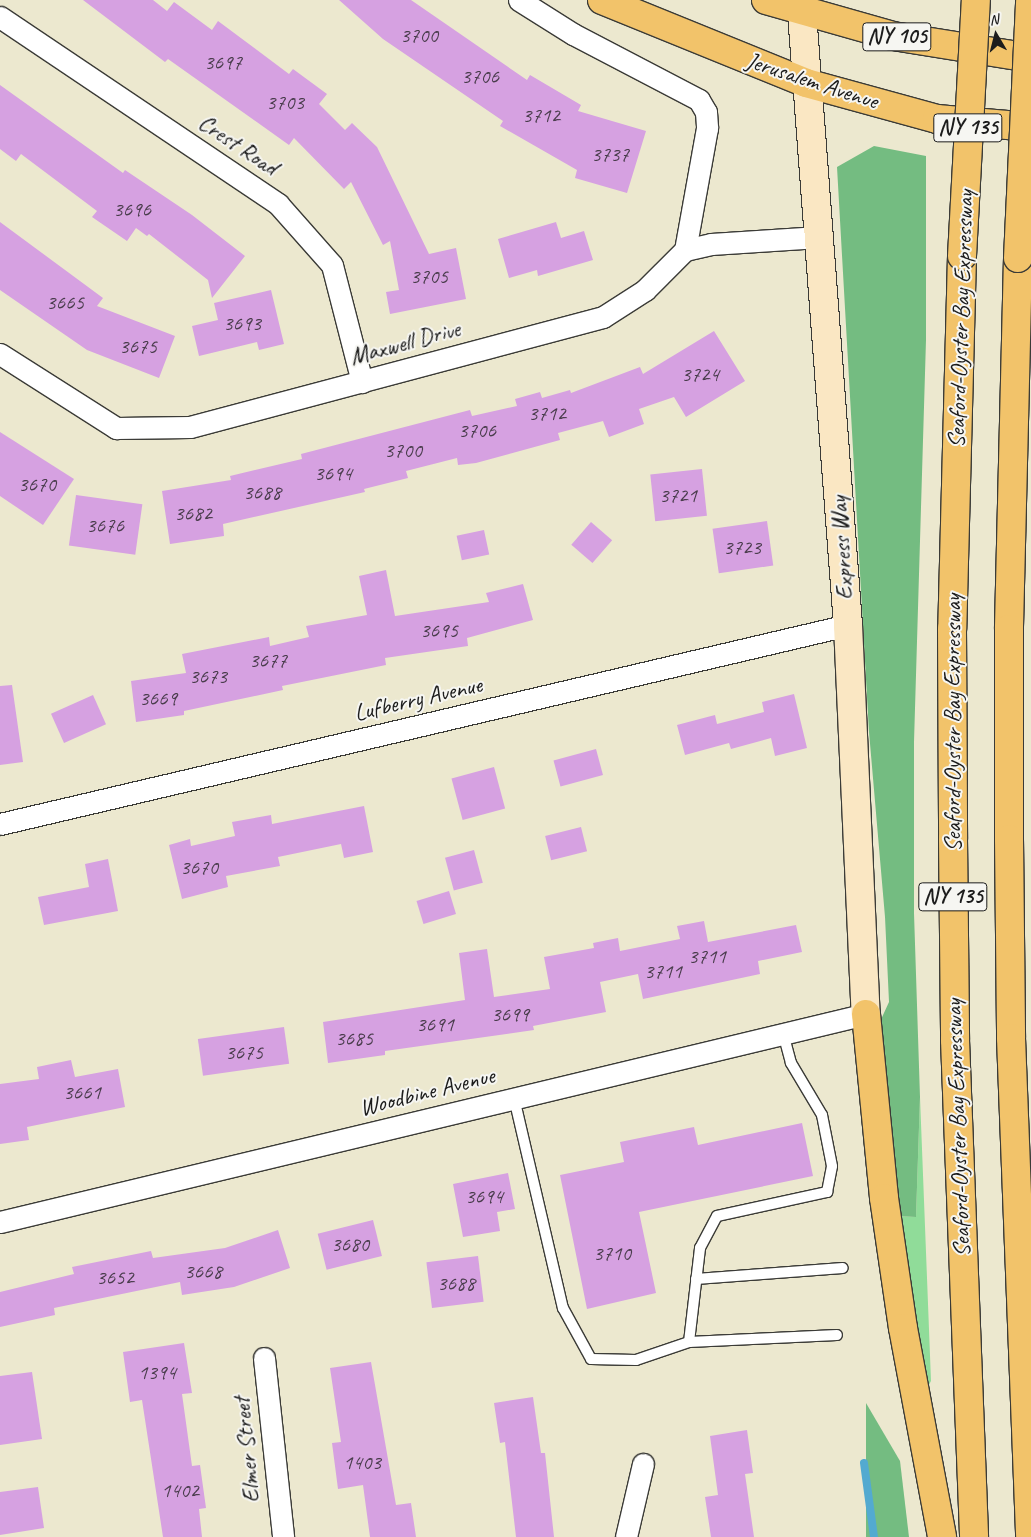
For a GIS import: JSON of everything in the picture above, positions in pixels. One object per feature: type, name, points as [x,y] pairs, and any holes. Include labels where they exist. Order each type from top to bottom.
[{"type":"main road","name":"Jerusalem Avenue","points":[[602,0],[806,83],[937,119],[1031,127]]},
{"type":"main road","name":"NY 105","points":[[766,0],[802,5],[893,36],[1031,58]]},
{"type":"main road","name":"Seaford-Oyster Bay Expressway","points":[[974,1537],[955,1040],[952,629],[962,256],[976,0]]},
{"type":"main road","name":"NY 135","points":[[1030,0],[1018,258],[1009,619],[1009,859],[1012,1048],[1030,1537]]},
{"type":"main road","name":"Express Way","points":[[802,5],[806,83],[848,626],[866,1014]]},
{"type":"main road","points":[[866,1014],[884,1198],[902,1328],[942,1537]]},
{"type":"street","points":[[519,0],[573,34],[699,100],[706,112],[707,128],[685,250],[711,244],[819,237]]},
{"type":"street","name":"Crest Road","points":[[0,17],[278,204],[332,265],[362,382]]},
{"type":"street","name":"Maxwell Drive","points":[[0,354],[116,428],[190,427],[603,317],[645,290],[685,250]]},
{"type":"street","name":"Lufberry Avenue","points":[[0,824],[848,626]]},
{"type":"street","name":"Woodbine Avenue","points":[[0,1222],[866,1014]]},
{"type":"street","name":"Elmer Street","points":[[264,1358],[283,1537]]},
{"type":"street","points":[[626,1537],[643,1464]]},
{"type":"lane","points":[[689,1342],[700,1248],[717,1216],[827,1192],[832,1166],[822,1115],[791,1063],[783,1034]]},
{"type":"lane","points":[[514,1098],[563,1308],[591,1359],[636,1360],[689,1342],[837,1335]]},
{"type":"lane","points":[[696,1280],[843,1268]]},
{"type":"green space","points":[[874,146],[926,156],[926,340],[914,742],[914,913],[920,1097],[916,1217],[896,1216],[878,1026],[889,1002],[885,917],[869,732],[837,167]]},
{"type":"green space","points":[[920,1097],[931,1381],[924,1394],[896,1216],[916,1217]]},
{"type":"green space","points":[[866,1403],[900,1461],[909,1537],[866,1537]]},
{"type":"building","points":[[83,0],[153,0],[167,11],[174,2],[212,30],[218,21],[289,74],[293,69],[327,94],[319,104],[345,130],[352,123],[377,147],[429,254],[456,248],[466,299],[390,314],[386,292],[399,290],[390,241],[383,245],[351,182],[344,189],[294,138],[289,145],[168,59],[165,62]]},
{"type":"building","points":[[339,0],[411,0],[527,80],[530,75],[581,105],[578,111],[646,131],[627,193],[575,178],[577,170],[500,126],[503,121],[383,39]]},
{"type":"building","points":[[0,85],[123,173],[125,170],[192,215],[245,256],[212,298],[208,280],[149,234],[147,236],[136,228],[127,241],[92,217],[97,211],[21,154],[16,161],[0,149]]},
{"type":"building","points":[[0,222],[103,298],[97,306],[175,336],[159,378],[87,350],[0,290]]},
{"type":"building","points":[[556,222],[561,238],[584,231],[593,260],[538,276],[537,270],[509,278],[498,239]]},
{"type":"building","points":[[271,290],[284,344],[259,350],[257,342],[199,356],[192,326],[218,320],[214,303]]},
{"type":"building","points":[[714,331],[745,381],[686,417],[674,397],[639,409],[644,424],[609,437],[603,421],[558,433],[560,440],[476,463],[458,465],[457,458],[406,471],[408,478],[364,489],[365,492],[223,524],[224,536],[170,544],[162,491],[231,480],[230,476],[302,459],[301,454],[470,410],[472,416],[517,406],[515,399],[540,392],[542,398],[570,390],[571,393],[640,367],[643,374]]},
{"type":"building","points":[[0,432],[74,479],[43,525],[0,496]]},
{"type":"building","points":[[702,469],[707,516],[655,521],[650,474]]},
{"type":"building","points":[[76,495],[142,504],[135,555],[69,546]]},
{"type":"building","points":[[767,521],[773,566],[719,573],[713,529]]},
{"type":"building","points":[[591,522],[612,540],[592,563],[571,545]]},
{"type":"building","points":[[484,530],[489,554],[462,560],[457,536]]},
{"type":"building","points":[[386,570],[395,616],[489,602],[486,593],[523,584],[533,620],[467,638],[468,646],[385,658],[386,665],[282,686],[283,690],[184,711],[184,715],[136,722],[131,681],[186,673],[182,654],[269,637],[270,646],[309,637],[306,626],[367,615],[359,576]]},
{"type":"building","points":[[12,685],[23,762],[0,765],[0,686]]},
{"type":"building","points":[[794,694],[807,748],[775,756],[771,738],[731,749],[729,743],[685,755],[677,725],[715,715],[717,724],[764,712],[762,702]]},
{"type":"building","points":[[93,695],[106,724],[64,743],[51,714]]},
{"type":"building","points":[[596,749],[603,775],[560,786],[553,760]]},
{"type":"building","points":[[494,767],[505,809],[463,820],[451,778]]},
{"type":"building","points":[[364,806],[373,852],[344,858],[341,844],[278,857],[280,866],[226,876],[228,887],[182,899],[169,845],[190,839],[191,846],[235,836],[232,822],[271,815],[272,824]]},
{"type":"building","points":[[581,827],[587,851],[551,860],[545,836]]},
{"type":"building","points":[[474,850],[483,883],[454,891],[445,858]]},
{"type":"building","points":[[108,859],[118,911],[44,925],[38,897],[89,887],[85,864]]},
{"type":"building","points":[[449,891],[456,914],[424,924],[416,901]]},
{"type":"building","points":[[704,921],[708,942],[796,925],[802,952],[758,961],[760,974],[643,999],[638,974],[600,982],[606,1012],[533,1026],[534,1030],[385,1051],[385,1055],[328,1063],[323,1022],[465,1000],[459,953],[487,949],[494,997],[550,989],[544,957],[594,948],[593,943],[618,938],[620,951],[680,939],[677,926]]},
{"type":"building","points":[[284,1027],[289,1064],[203,1076],[198,1039]]},
{"type":"building","points":[[71,1060],[75,1077],[118,1069],[125,1107],[27,1127],[29,1140],[0,1144],[0,1084],[39,1079],[37,1067]]},
{"type":"building","points":[[802,1123],[813,1176],[639,1212],[656,1293],[587,1309],[560,1175],[624,1162],[620,1142],[694,1127],[698,1145]]},
{"type":"building","points":[[508,1173],[515,1209],[497,1212],[500,1231],[463,1237],[453,1184]]},
{"type":"building","points":[[373,1220],[382,1256],[327,1270],[318,1234]]},
{"type":"building","points":[[278,1230],[290,1268],[234,1287],[182,1295],[180,1282],[54,1308],[55,1315],[0,1327],[0,1292],[74,1274],[72,1267],[151,1251],[153,1258],[225,1248]]},
{"type":"building","points":[[478,1256],[484,1302],[432,1308],[426,1262]]},
{"type":"building","points":[[184,1343],[192,1393],[182,1394],[192,1466],[200,1465],[206,1508],[199,1509],[202,1537],[163,1537],[142,1400],[130,1402],[123,1352]]},
{"type":"building","points":[[371,1362],[396,1505],[411,1503],[416,1537],[370,1537],[363,1485],[338,1489],[332,1443],[341,1442],[330,1368]]},
{"type":"building","points":[[32,1372],[42,1439],[0,1445],[0,1376]]},
{"type":"building","points":[[533,1397],[541,1453],[545,1453],[554,1537],[516,1537],[505,1442],[500,1443],[494,1403]]},
{"type":"building","points":[[747,1430],[753,1473],[745,1474],[754,1537],[711,1537],[705,1497],[718,1495],[710,1436]]},
{"type":"building","points":[[38,1487],[44,1528],[0,1535],[0,1492]]},
{"type":"waterway","points":[[864,1463],[874,1537]]}]
